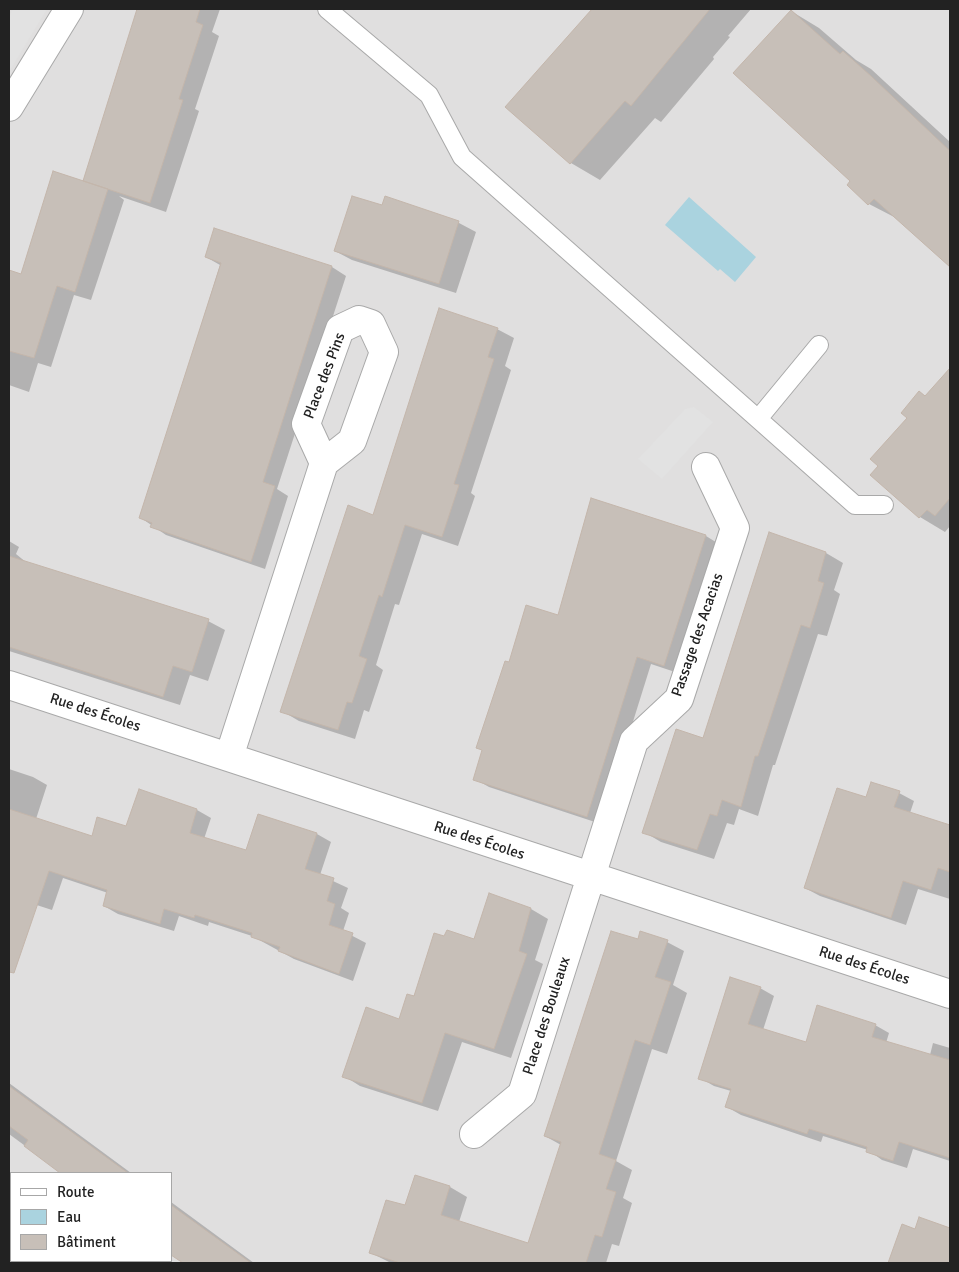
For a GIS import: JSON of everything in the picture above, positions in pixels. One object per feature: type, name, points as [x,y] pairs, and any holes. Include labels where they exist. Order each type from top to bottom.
[{"type":"street","points":[[9,108],[70,9]]},
{"type":"street","points":[[229,757],[324,463]]},
{"type":"street","name":"Passage des Acacias","points":[[590,878],[634,741],[679,699],[734,528],[706,467]]},
{"type":"street","name":"Rue des Écoles","points":[[9,685],[590,878],[950,994]]},
{"type":"street","name":"Place des Bouleaux","points":[[474,1134],[522,1094],[590,878]]},
{"type":"lane","points":[[327,9],[429,95],[462,157],[856,505],[884,505]]},
{"type":"lane","points":[[758,419],[819,345]]},
{"type":"shaded area","points":[[9,9],[950,9],[950,1263],[9,1263]]},
{"type":"shaded area","points":[[13,9],[47,9],[9,72],[9,16]]},
{"type":"shaded area","points":[[694,407],[713,422],[662,479],[638,459],[685,409]]},
{"type":"water","points":[[689,197],[756,257],[735,282],[720,269],[718,271],[665,225]]},
{"type":"building","points":[[137,9],[200,9],[196,22],[203,25],[179,99],[183,100],[150,203],[83,181]]},
{"type":"building","points":[[592,9],[710,9],[631,106],[625,101],[570,164],[505,107]]},
{"type":"building","points":[[791,10],[840,54],[843,51],[950,151],[950,267],[874,199],[868,205],[847,185],[850,181],[733,73]]},
{"type":"building","points":[[53,171],[108,189],[75,292],[57,286],[34,358],[9,351],[9,270],[21,274]]},
{"type":"building","points":[[352,196],[382,205],[385,196],[459,221],[439,284],[334,251]]},
{"type":"building","points":[[214,228],[332,266],[263,482],[275,486],[251,562],[150,527],[152,523],[139,518],[221,263],[205,257]]},
{"type":"building","points":[[439,308],[498,328],[488,357],[494,359],[454,484],[459,485],[442,537],[405,525],[382,597],[379,595],[359,656],[367,659],[352,703],[347,702],[338,730],[280,712],[348,505],[373,515]]},
{"type":"building","points":[[950,368],[950,498],[935,516],[927,510],[919,518],[870,475],[878,466],[870,459],[907,418],[901,413],[919,391],[925,396]]},
{"type":"building","points":[[591,498],[706,535],[664,666],[637,657],[587,817],[473,780],[482,750],[476,748],[505,661],[509,662],[526,605],[558,615]]},
{"type":"building","points":[[769,532],[826,552],[818,581],[824,583],[810,628],[801,625],[758,756],[755,756],[741,807],[722,800],[717,816],[710,814],[697,850],[642,833],[676,729],[703,738]]},
{"type":"building","points":[[9,556],[209,619],[192,672],[173,666],[163,697],[9,647]]},
{"type":"building","points":[[871,782],[900,791],[894,807],[950,825],[950,872],[938,868],[931,890],[903,881],[891,918],[804,888],[837,788],[866,797]]},
{"type":"building","points":[[139,789],[197,809],[190,833],[246,850],[258,814],[317,833],[305,869],[334,878],[327,901],[335,904],[329,925],[353,933],[339,974],[278,951],[280,947],[251,937],[252,933],[195,915],[194,918],[164,909],[160,924],[103,906],[107,890],[49,871],[14,973],[9,972],[9,809],[92,836],[97,817],[126,826]]},
{"type":"building","points":[[489,893],[531,908],[519,951],[527,954],[494,1049],[445,1033],[422,1103],[342,1077],[366,1007],[399,1019],[407,994],[414,996],[434,933],[444,936],[447,930],[474,939]]},
{"type":"building","points":[[611,931],[638,939],[640,931],[668,940],[655,977],[671,982],[650,1045],[635,1040],[599,1154],[616,1160],[606,1189],[616,1192],[602,1237],[595,1235],[586,1263],[400,1263],[369,1253],[386,1200],[405,1205],[415,1175],[450,1186],[441,1215],[528,1243],[561,1142],[544,1136]]},
{"type":"building","points":[[730,977],[761,987],[748,1024],[806,1042],[817,1005],[876,1024],[872,1037],[950,1060],[950,1158],[899,1142],[893,1161],[866,1152],[867,1147],[839,1138],[809,1129],[807,1134],[725,1107],[731,1089],[698,1079]]},
{"type":"building","points":[[9,1086],[127,1172],[59,1172],[24,1146],[28,1140],[9,1126]]},
{"type":"building","points":[[172,1206],[251,1263],[183,1263],[172,1256]]},
{"type":"building","points":[[919,1217],[950,1228],[950,1263],[888,1263],[902,1224],[915,1229]]}]
